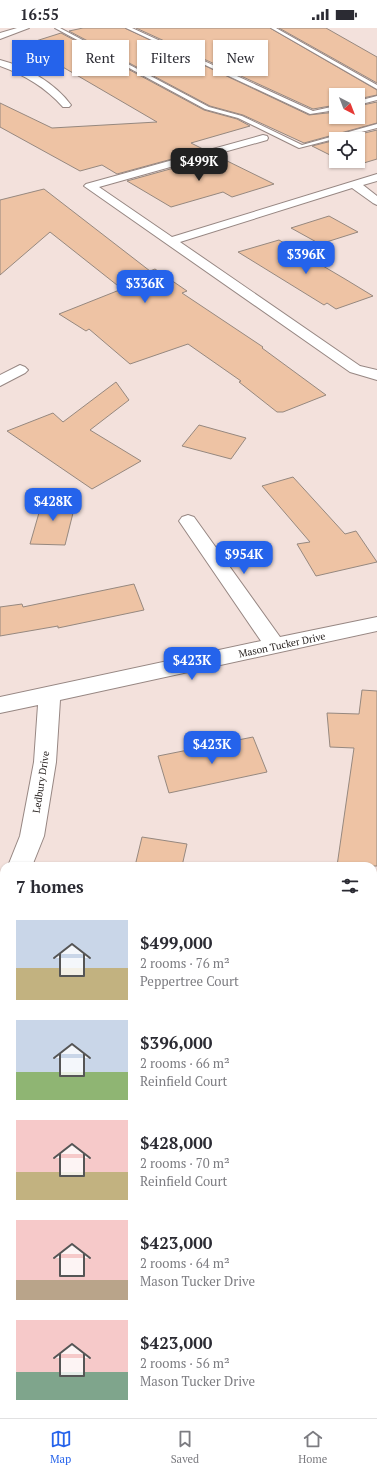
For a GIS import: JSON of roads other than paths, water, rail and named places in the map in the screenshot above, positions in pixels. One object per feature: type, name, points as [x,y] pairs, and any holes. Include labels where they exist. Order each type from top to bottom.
[{"type":"street","points":[[0,36],[25,28]]},
{"type":"street","points":[[0,63],[36,78],[54,90],[66,105]]},
{"type":"street","points":[[262,138],[90,186],[355,369],[377,375]]},
{"type":"street","points":[[171,241],[377,177]]},
{"type":"street","points":[[355,184],[377,201]]},
{"type":"street","points":[[0,380],[20,370]]},
{"type":"street","points":[[188,521],[275,646]]},
{"type":"street","name":"Mason Tucker Drive","points":[[0,705],[377,624]]},
{"type":"street","name":"Ledbury Drive","points":[[22,862],[32,836],[45,762],[50,695]]},
{"type":"lane","points":[[57,28],[207,108],[240,117],[301,147],[377,126]]},
{"type":"lane","points":[[128,28],[312,113],[329,109]]},
{"type":"lane","points":[[273,28],[377,87]]},
{"type":"lane","points":[[365,101],[377,98]]}]
